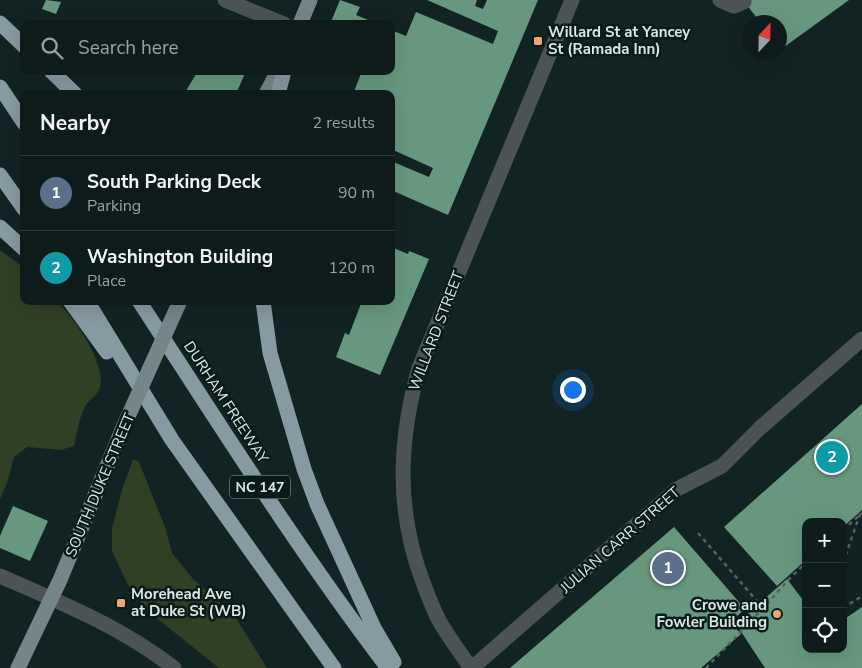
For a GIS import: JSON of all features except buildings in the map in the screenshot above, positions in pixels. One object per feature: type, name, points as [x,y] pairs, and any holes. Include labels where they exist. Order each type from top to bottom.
[{"type":"highway","points":[[0,23],[20,42]]},
{"type":"highway","points":[[55,75],[71,90]]},
{"type":"highway","points":[[279,90],[283,75]]},
{"type":"highway","points":[[0,87],[20,117]]},
{"type":"highway","points":[[0,175],[20,203]]},
{"type":"highway","points":[[0,227],[20,245]]},
{"type":"highway","points":[[73,305],[172,440]]},
{"type":"highway","name":"NC 147","points":[[89,305],[172,440],[334,668]]},
{"type":"highway","name":"DURHAM FREEWAY","points":[[143,305],[300,546],[337,600],[388,668]]},
{"type":"highway","points":[[263,305],[270,353],[304,469],[317,504],[374,628],[397,668]]},
{"type":"main road","points":[[302,20],[310,0]]},
{"type":"main road","points":[[268,90],[276,75]]},
{"type":"main road","name":"SOUTH DUKE STREET","points":[[18,668],[51,598],[122,430],[178,305]]},
{"type":"street","points":[[225,0],[274,20]]},
{"type":"street","name":"WILLARD STREET","points":[[472,668],[441,624],[415,559],[409,536],[402,476],[410,398],[419,368],[572,0]]},
{"type":"street","points":[[720,0],[734,6],[744,2]]},
{"type":"street","name":"JULIAN CARR STREET","points":[[472,668],[677,489],[722,466],[760,428],[862,339]]},
{"type":"street","points":[[0,576],[111,626],[141,644],[174,668]]},
{"type":"path","points":[[847,526],[861,513]]},
{"type":"path","points":[[847,554],[861,513]]},
{"type":"path","points":[[698,533],[764,608]]},
{"type":"path","points":[[706,668],[802,567]]},
{"type":"path","points":[[847,605],[862,596]]},
{"type":"green space","points":[[0,250],[20,265],[20,305],[61,305],[88,342],[99,368],[101,380],[99,390],[84,409],[78,425],[74,446],[61,450],[27,447],[14,457],[7,483],[0,499]]},
{"type":"green space","points":[[133,459],[139,462],[165,527],[172,553],[193,579],[234,615],[267,668],[219,668],[144,608],[127,583],[112,551],[112,528]]},
{"type":"place","name":"Willard St at Yancey St (Ramada Inn)","points":[[538,41]]},
{"type":"place","name":"Washington Building","points":[[832,457]]},
{"type":"place","name":"South Parking Deck","points":[[668,568]]},
{"type":"place","name":"Morehead Ave at Duke St (WB)","points":[[121,603]]},
{"type":"place","name":"Crowe and Fowler Building","points":[[777,614]]}]
